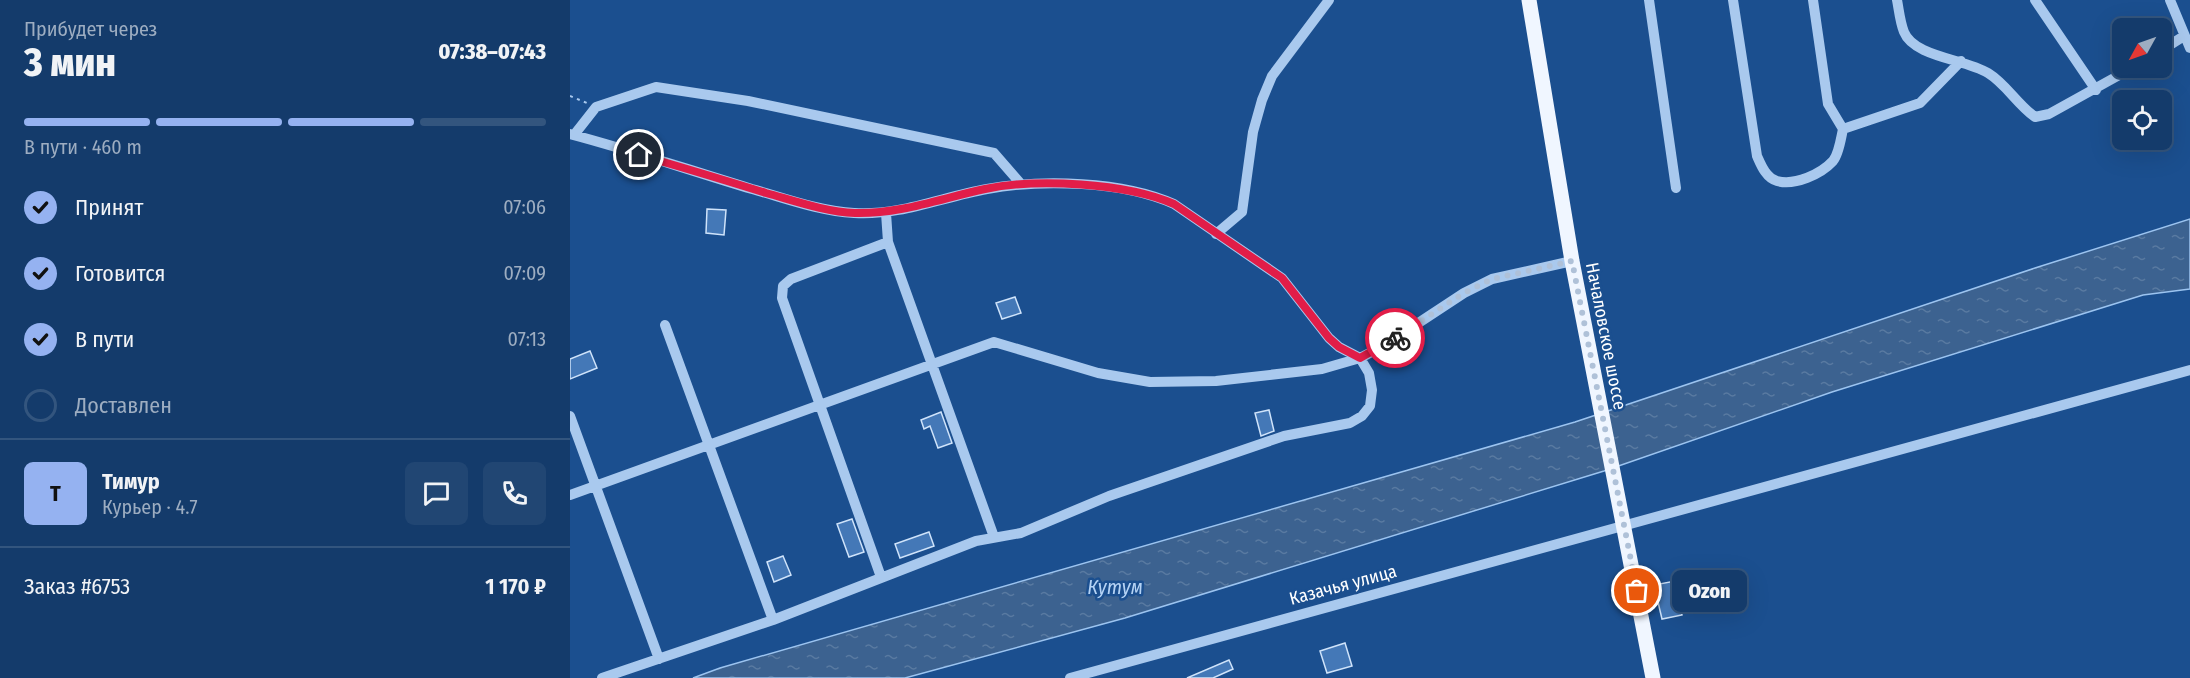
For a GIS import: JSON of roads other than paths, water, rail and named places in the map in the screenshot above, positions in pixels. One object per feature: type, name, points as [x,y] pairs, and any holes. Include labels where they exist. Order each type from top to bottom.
[{"type":"main road","name":"Началовское шоссе","points":[[1529,0],[1572,261],[1653,678]]},
{"type":"street","points":[[1216,234],[1242,212],[1253,132],[1272,76],[1329,0]]},
{"type":"street","points":[[1649,0],[1676,188]]},
{"type":"street","points":[[1733,0],[1757,156],[1764,171],[1776,181],[1795,182],[1818,172],[1835,159],[1843,129],[1828,104],[1813,0]]},
{"type":"street","points":[[1897,0],[1904,32],[1912,44],[1923,50],[1961,61],[1999,80],[2018,104],[2035,117],[2049,114],[2116,78]]},
{"type":"street","points":[[2035,0],[2096,90]]},
{"type":"street","points":[[2170,0],[2190,48]]},
{"type":"street","points":[[2172,44],[2184,36]]},
{"type":"street","points":[[1843,129],[1920,103],[1961,61]]},
{"type":"street","points":[[602,678],[773,621],[976,541],[1022,533],[1108,496],[1284,436],[1350,423],[1362,416],[1370,406],[1372,390],[1370,373],[1360,358],[1339,347],[1329,338],[1282,278],[1174,204],[1156,196],[1106,187],[1021,184],[985,189],[886,213],[853,213],[806,205],[572,134],[596,107],[656,87],[748,101],[994,153],[1021,184]]},
{"type":"street","points":[[886,213],[888,242],[994,537]]},
{"type":"street","points":[[881,577],[782,298],[783,286],[791,279],[888,242]]},
{"type":"street","points":[[570,495],[994,342],[1098,373],[1150,382],[1216,381],[1322,369],[1360,358],[1385,345],[1464,293],[1492,279],[1572,261]]},
{"type":"street","points":[[665,325],[773,621]]},
{"type":"street","name":"Казачья улица","points":[[1070,678],[1484,562],[1625,527],[2190,370]]},
{"type":"street","points":[[570,416],[659,659]]},
{"type":"water","name":"Кутум","points":[[2190,219],[2190,289],[2143,295],[1832,392],[1604,471],[1125,618],[905,678],[693,678],[720,668],[1575,422],[2035,268]]},
{"type":"place","name":"Ozon","points":[[1637,591]]}]
